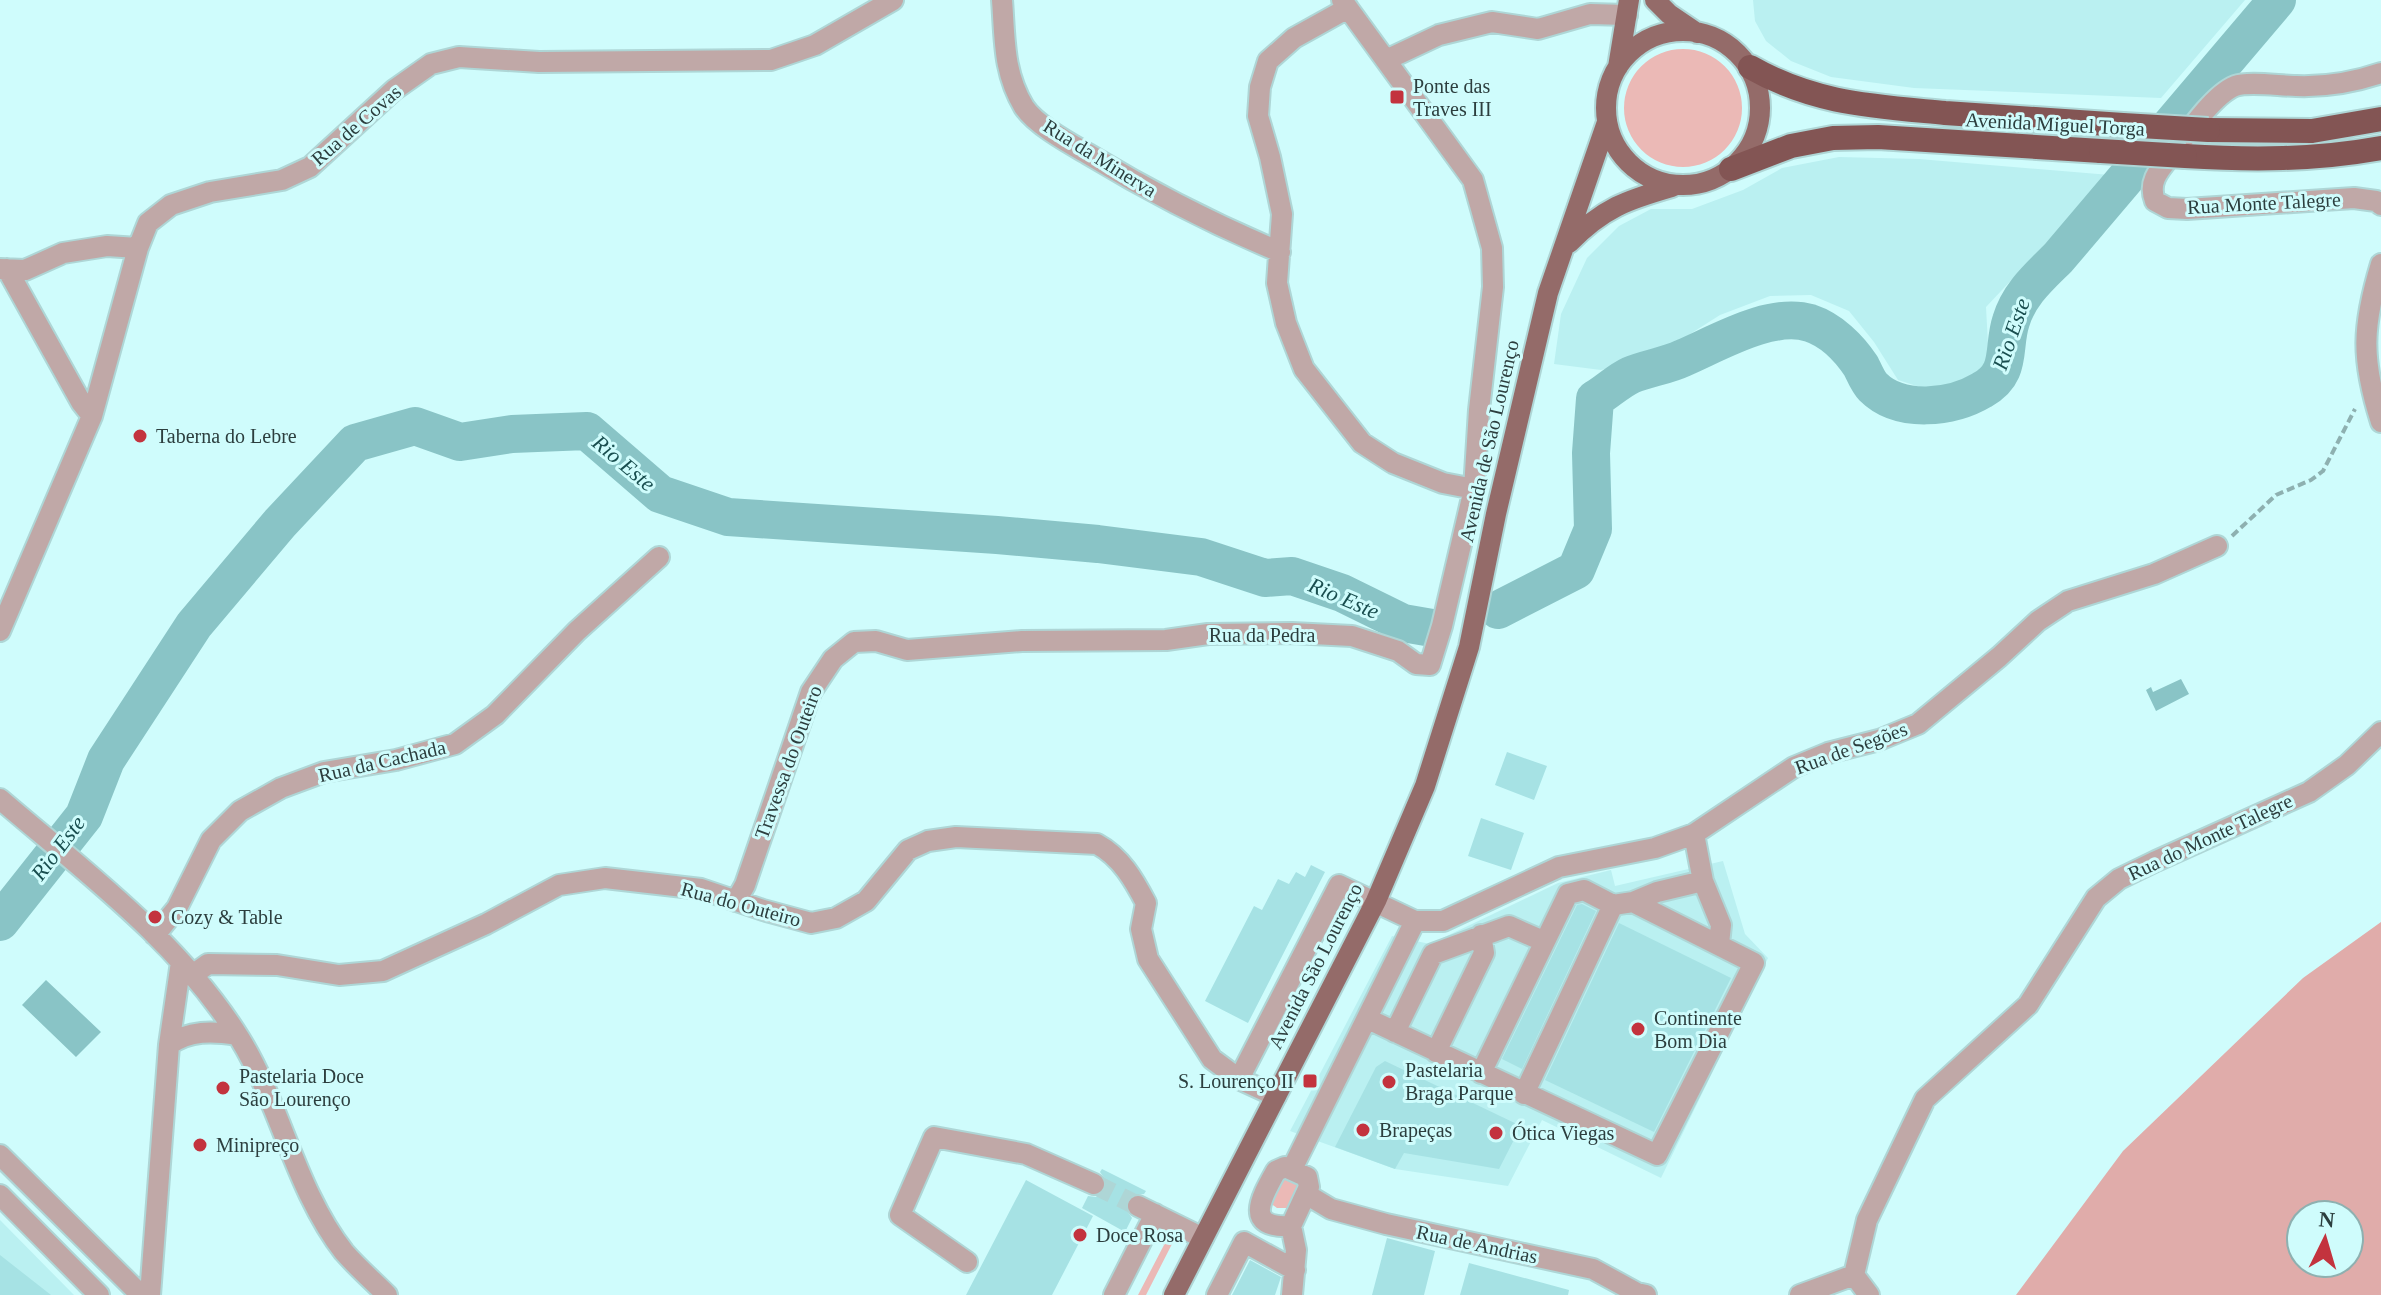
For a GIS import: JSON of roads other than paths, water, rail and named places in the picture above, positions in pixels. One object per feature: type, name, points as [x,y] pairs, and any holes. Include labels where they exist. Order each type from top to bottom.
[{"type":"highway","name":"Avenida Miguel Torga","points":[[1750,67],[1803,93],[1832,100],[1947,113],[2208,130],[2312,131],[2381,119]]},
{"type":"highway","name":"Avenida Miguel Torga","points":[[1731,169],[1791,146],[1833,138],[1878,137],[2185,156],[2296,159],[2339,156],[2381,148]]},
{"type":"main road","name":"Avenida de São Lourenço","points":[[1655,0],[1697,33]]},
{"type":"main road","name":"Avenida de São Lourenço","points":[[1469,647],[1496,514],[1548,293],[1607,122],[1609,87],[1618,68],[1628,8]]},
{"type":"main road","name":"Avenida de São Lourenço","points":[[1563,249],[1584,227],[1623,201],[1677,186],[1701,184],[1731,169],[1743,159],[1756,138],[1761,114],[1759,90],[1750,67],[1734,49],[1713,36],[1671,32],[1654,36],[1639,45],[1618,68]]},
{"type":"main road","points":[[1607,122],[1616,146],[1632,167],[1653,180],[1677,186]]},
{"type":"main road","name":"Avenida São Lourenço","points":[[1174,1295],[1376,901],[1425,786],[1469,647]]},
{"type":"street","name":"Rua de Covas","points":[[0,631],[92,416],[138,248],[148,223],[171,205],[210,192],[282,180],[310,167],[394,90],[431,64],[459,57],[539,62],[771,60],[815,45],[893,0]]},
{"type":"street","name":"Rua da Minerva","points":[[1002,0],[1009,77],[1026,111],[1061,138],[1179,206],[1280,252]]},
{"type":"street","points":[[1474,489],[1479,410],[1493,287],[1492,248],[1473,180],[1345,4],[1276,53],[1268,61],[1260,87],[1258,116],[1282,214],[1277,283],[1286,323],[1304,369],[1362,443],[1393,463],[1443,483],[1474,489],[1496,514]]},
{"type":"street","points":[[1386,60],[1439,35],[1492,22],[1538,29],[1590,14],[1628,8]]},
{"type":"street","name":"Rua Monte Talegre","points":[[2381,73],[2361,80],[2301,86],[2238,85],[2221,94],[2182,141],[2153,180],[2152,193],[2155,201],[2168,208],[2187,209],[2354,198],[2376,201],[2381,205]]},
{"type":"street","points":[[3,269],[25,270],[63,253],[107,246],[138,248]]},
{"type":"street","points":[[2381,264],[2364,336],[2371,390],[2381,422]]},
{"type":"street","points":[[3,269],[92,416]]},
{"type":"street","name":"Rua da Pedra","points":[[907,650],[1022,641],[1166,640],[1208,634],[1292,633],[1352,636],[1398,651],[1416,664],[1430,665],[1474,489]]},
{"type":"street","name":"Rua de Segões","points":[[1415,921],[1443,921],[1559,867],[1655,848],[1694,834],[1794,767],[1918,724],[2038,621],[2068,601],[2154,574],[2217,546]]},
{"type":"street","name":"Rua da Cachada","points":[[155,935],[177,908],[211,840],[240,811],[281,788],[324,772],[396,760],[455,744],[495,715],[577,631],[659,557]]},
{"type":"street","name":"Travessa do Outeiro","points":[[736,901],[745,885],[811,692],[822,672],[844,648],[854,642],[876,641],[907,650]]},
{"type":"street","name":"Rua do Monte Talegre","points":[[1854,1275],[1867,1220],[1925,1099],[2028,1005],[2096,898],[2131,873],[2309,792],[2347,765],[2381,732]]},
{"type":"street","points":[[0,799],[155,935],[187,968],[237,1035],[315,1205],[344,1251],[387,1295]]},
{"type":"street","points":[[1694,834],[1703,881],[1721,925],[1719,944]]},
{"type":"street","name":"Rua do Outeiro","points":[[187,968],[208,964],[277,965],[339,975],[383,971],[486,924],[559,885],[605,878],[701,889],[811,923],[836,918],[866,901],[908,850],[928,841],[956,837],[1097,844],[1121,862],[1146,903],[1142,941],[1154,971],[1212,1059],[1239,1079],[1276,1096]]},
{"type":"street","points":[[1524,1094],[1623,904],[1703,881]]},
{"type":"street","points":[[1239,1079],[1339,885],[1415,921],[1292,1169]]},
{"type":"street","points":[[1368,1019],[1524,1094],[1657,1155],[1754,963],[1719,944],[1623,904],[1584,890],[1568,894],[1481,1073]]},
{"type":"street","points":[[1395,1032],[1433,954],[1509,926],[1543,941]]},
{"type":"street","points":[[1436,1052],[1484,953],[1481,935]]},
{"type":"street","points":[[150,1295],[169,1045],[187,968]]},
{"type":"street","points":[[169,1045],[182,1036],[217,1032],[237,1035]]},
{"type":"street","points":[[967,1262],[900,1215],[934,1137],[1026,1154],[1094,1184]]},
{"type":"street","points":[[0,1155],[141,1295]]},
{"type":"street","points":[[1291,1226],[1277,1225],[1258,1213],[1258,1206],[1276,1171],[1285,1167],[1307,1177],[1309,1187],[1291,1226],[1296,1250],[1292,1295]]},
{"type":"street","points":[[1237,1173],[1266,1189]]},
{"type":"street","name":"Rua de Andrias","points":[[1306,1194],[1331,1209],[1386,1224],[1593,1269],[1640,1294]]},
{"type":"street","points":[[0,1195],[99,1295]]},
{"type":"street","points":[[1114,1295],[1147,1210],[1203,1238]]},
{"type":"street","points":[[1217,1295],[1244,1242],[1295,1270]]},
{"type":"street","points":[[1800,1295],[1854,1275],[1869,1295]]},
{"type":"waterway","name":"Rio Este","points":[[1498,610],[1576,570],[1593,529],[1591,453],[1595,399],[1631,375],[1677,361],[1745,330],[1795,320],[1818,326],[1832,335],[1856,359],[1873,387],[1897,401],[1911,405],[1941,404],[1970,396],[1992,383],[2002,368],[2008,331],[2024,294],[2277,0]]},
{"type":"waterway","name":"Rio Este","points":[[0,922],[84,816],[106,760],[194,625],[280,523],[355,443],[415,426],[460,442],[512,434],[587,431],[660,494],[728,517],[997,535],[1201,557],[1265,578],[1292,576],[1342,593],[1403,623],[1432,628]]},
{"type":"tunnel","points":[[1094,1184],[1138,1206]]},
{"type":"place","name":"Ponte das Traves III","points":[[1397,97]]},
{"type":"place","name":"Taberna do Lebre","points":[[140,436]]},
{"type":"place","name":"Cozy & Table","points":[[155,917]]},
{"type":"place","name":"Continente Bom Dia","points":[[1638,1029]]},
{"type":"place","name":"S. Lourenço II","points":[[1310,1081]]},
{"type":"place","name":"Pastelaria Braga Parque","points":[[1389,1082]]},
{"type":"place","name":"Pastelaria Doce São Lourenço","points":[[223,1088]]},
{"type":"place","name":"Brapeças","points":[[1363,1130]]},
{"type":"place","name":"Ótica Viegas","points":[[1496,1133]]},
{"type":"place","name":"Minipreço","points":[[200,1145]]},
{"type":"place","name":"Doce Rosa","points":[[1080,1235]]}]
